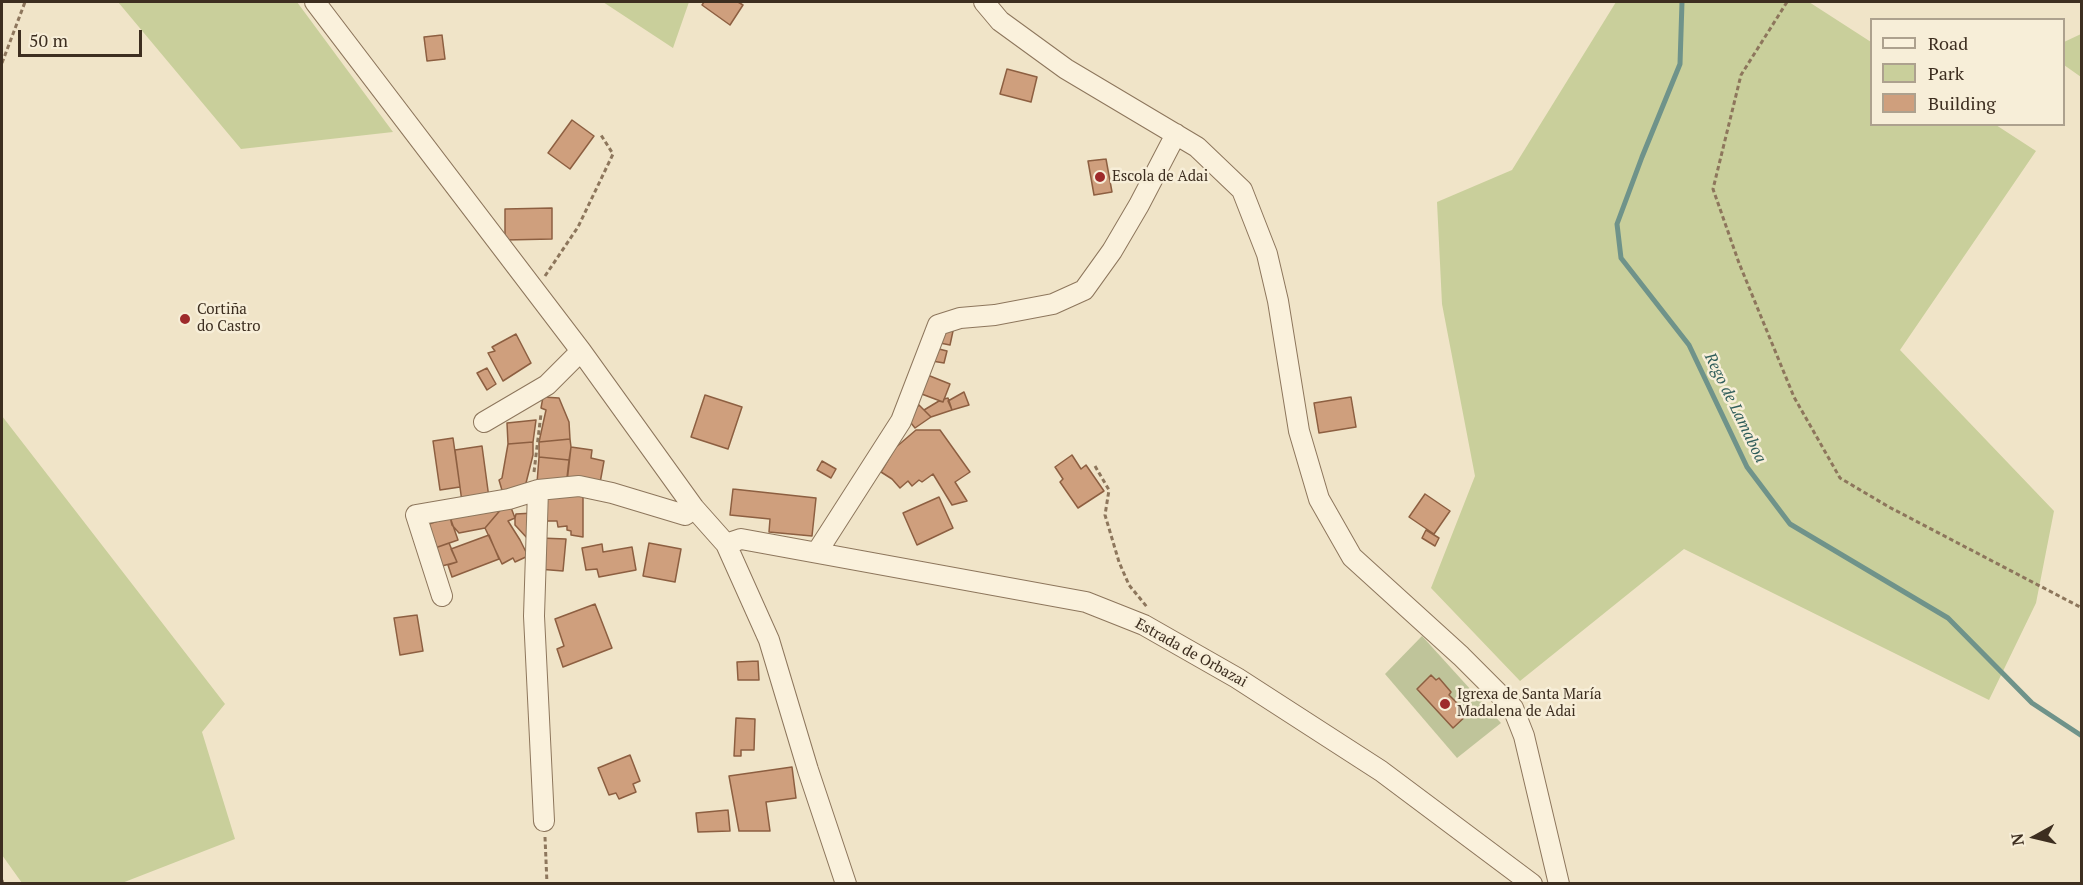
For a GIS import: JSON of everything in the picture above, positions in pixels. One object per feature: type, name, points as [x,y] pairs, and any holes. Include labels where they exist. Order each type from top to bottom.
[{"type":"street","points":[[315,2],[581,351],[694,508],[730,553],[770,640],[808,770],[846,884]]},
{"type":"street","points":[[984,2],[1000,21],[1066,69],[1197,147],[1242,190],[1267,254],[1278,301],[1299,431],[1319,499],[1352,557],[1461,656],[1513,708],[1524,736],[1557,874],[1537,884]]},
{"type":"street","points":[[817,552],[901,421],[938,325],[960,318],[994,315],[1053,304],[1084,290],[1112,251],[1139,206],[1176,134]]},
{"type":"street","points":[[484,422],[547,385],[581,351]]},
{"type":"street","points":[[442,596],[416,515],[508,499],[535,491],[579,486],[612,493],[685,515],[694,508]]},
{"type":"street","points":[[535,491],[534,616],[544,821]]},
{"type":"street","name":"Estrada de Orbazai","points":[[730,553],[741,539],[817,552],[1086,602],[1144,625],[1237,678],[1381,771],[1532,884]]},
{"type":"path","points":[[2,63],[24,2]]},
{"type":"path","points":[[1787,2],[1741,75],[1713,189],[1739,263],[1794,397],[1840,478],[1889,507],[2082,608]]},
{"type":"path","points":[[535,290],[578,227],[613,154],[601,135]]},
{"type":"path","points":[[535,491],[541,414]]},
{"type":"path","points":[[1095,466],[1109,490],[1105,515],[1119,562],[1128,585],[1160,622],[1160,634]]},
{"type":"path","points":[[544,821],[547,884]]},
{"type":"green space","points":[[118,2],[297,2],[393,132],[241,149]]},
{"type":"green space","points":[[603,2],[689,2],[673,48]]},
{"type":"green space","points":[[1616,2],[1809,2],[1870,41],[1870,126],[1998,126],[2036,151],[1900,350],[2054,511],[2036,603],[1989,700],[1684,549],[1520,681],[1431,588],[1475,476],[1442,304],[1437,202],[1512,170]]},
{"type":"green space","points":[[2081,34],[2081,77],[2065,66],[2065,42]]},
{"type":"green space","points":[[2,416],[225,704],[202,732],[235,839],[122,883],[22,883],[2,855]]},
{"type":"green space","points":[[1422,636],[1501,723],[1457,758],[1385,674]]},
{"type":"building","points":[[704,2],[738,2],[743,5],[730,25],[702,5]]},
{"type":"building","points":[[442,35],[445,59],[427,61],[424,37]]},
{"type":"building","points":[[1007,69],[1037,77],[1031,102],[1000,94]]},
{"type":"building","points":[[572,120],[594,136],[570,169],[548,153]]},
{"type":"building","name":"Escola de Adai","points":[[1106,159],[1112,192],[1094,195],[1088,161]]},
{"type":"building","points":[[552,208],[552,239],[505,240],[505,209]]},
{"type":"building","points":[[944,329],[953,331],[950,345],[940,343]]},
{"type":"building","points":[[516,334],[531,363],[503,381],[488,353],[495,351],[492,347]]},
{"type":"building","points":[[935,348],[947,351],[944,363],[932,361]]},
{"type":"building","points":[[487,368],[496,384],[487,390],[477,373]]},
{"type":"building","points":[[925,374],[950,384],[943,402],[919,393]]},
{"type":"building","points":[[964,392],[969,405],[952,410],[948,401]]},
{"type":"building","points":[[705,395],[742,407],[728,449],[691,437]]},
{"type":"building","points":[[543,397],[559,398],[569,422],[570,439],[539,442],[546,410],[541,408]]},
{"type":"building","points":[[1351,397],[1356,427],[1319,433],[1314,403]]},
{"type":"building","points":[[948,398],[952,410],[931,417],[924,410],[939,401],[943,402]]},
{"type":"building","points":[[919,405],[931,417],[915,428],[907,418]]},
{"type":"building","points":[[536,420],[533,442],[508,444],[507,423]]},
{"type":"building","points":[[916,430],[940,430],[970,472],[955,482],[967,501],[952,505],[933,474],[912,486],[908,481],[900,488],[881,472],[895,448]]},
{"type":"building","points":[[453,438],[460,487],[440,490],[433,441]]},
{"type":"building","points":[[570,439],[569,460],[539,457],[539,442]]},
{"type":"building","points":[[533,442],[533,455],[526,483],[520,492],[504,497],[499,480],[502,478],[508,444]]},
{"type":"building","points":[[482,446],[489,498],[462,502],[455,450]]},
{"type":"building","points":[[571,447],[592,450],[591,458],[604,461],[600,483],[567,482]]},
{"type":"building","points":[[1072,455],[1081,469],[1086,465],[1104,491],[1078,508],[1060,482],[1063,479],[1055,467]]},
{"type":"building","points":[[539,457],[569,460],[566,486],[537,483]]},
{"type":"building","points":[[822,461],[836,469],[831,478],[817,470]]},
{"type":"building","points":[[733,489],[816,498],[812,536],[769,532],[770,519],[730,515]]},
{"type":"building","points":[[583,493],[583,537],[571,535],[567,526],[558,527],[557,521],[547,521],[546,494]]},
{"type":"building","points":[[1425,494],[1450,511],[1434,534],[1409,517]]},
{"type":"building","points":[[939,497],[953,528],[917,545],[903,513]]},
{"type":"building","points":[[510,505],[515,518],[508,521],[528,556],[515,562],[513,558],[502,564],[485,528],[503,507]]},
{"type":"building","points":[[503,507],[485,528],[459,533],[452,525],[449,513]]},
{"type":"building","points":[[534,513],[528,539],[515,525],[515,518],[516,514]]},
{"type":"building","points":[[450,517],[458,540],[435,548],[426,525]]},
{"type":"building","points":[[1426,530],[1439,538],[1435,546],[1422,538]]},
{"type":"building","points":[[489,535],[499,559],[452,577],[448,565],[457,562],[451,549]]},
{"type":"building","points":[[540,538],[566,539],[563,571],[538,569]]},
{"type":"building","points":[[449,543],[457,562],[442,566],[435,548]]},
{"type":"building","points":[[649,543],[681,549],[675,582],[643,576]]},
{"type":"building","points":[[602,544],[603,552],[632,547],[636,570],[599,577],[597,569],[586,570],[582,548]]},
{"type":"building","points":[[595,604],[612,648],[563,667],[557,649],[564,646],[555,619]]},
{"type":"building","points":[[417,615],[423,651],[400,655],[394,618]]},
{"type":"building","points":[[758,661],[759,680],[738,680],[737,662]]},
{"type":"building","name":"Igrexa de Santa María Madalena de Adai","points":[[1431,675],[1436,680],[1439,678],[1451,692],[1449,695],[1468,714],[1453,728],[1417,689]]},
{"type":"building","points":[[736,718],[755,719],[754,750],[741,750],[741,756],[734,756]]},
{"type":"building","points":[[630,755],[640,781],[633,784],[636,792],[619,799],[616,793],[609,795],[598,768]]},
{"type":"building","points":[[792,767],[796,798],[766,802],[770,831],[739,831],[729,776]]},
{"type":"building","points":[[728,810],[730,831],[698,832],[696,813]]},
{"type":"waterway","name":"Rego de Lamaboa","points":[[1682,2],[1680,64],[1617,224],[1621,258],[1689,345],[1747,467],[1790,524],[1948,618],[2032,703],[2082,736]]},
{"type":"place","name":"Escola de Adai","points":[[1100,177]]},
{"type":"place","name":"Cortiña do Castro","points":[[185,319]]},
{"type":"place","name":"Igrexa de Santa María Madalena de Adai","points":[[1445,704]]}]
